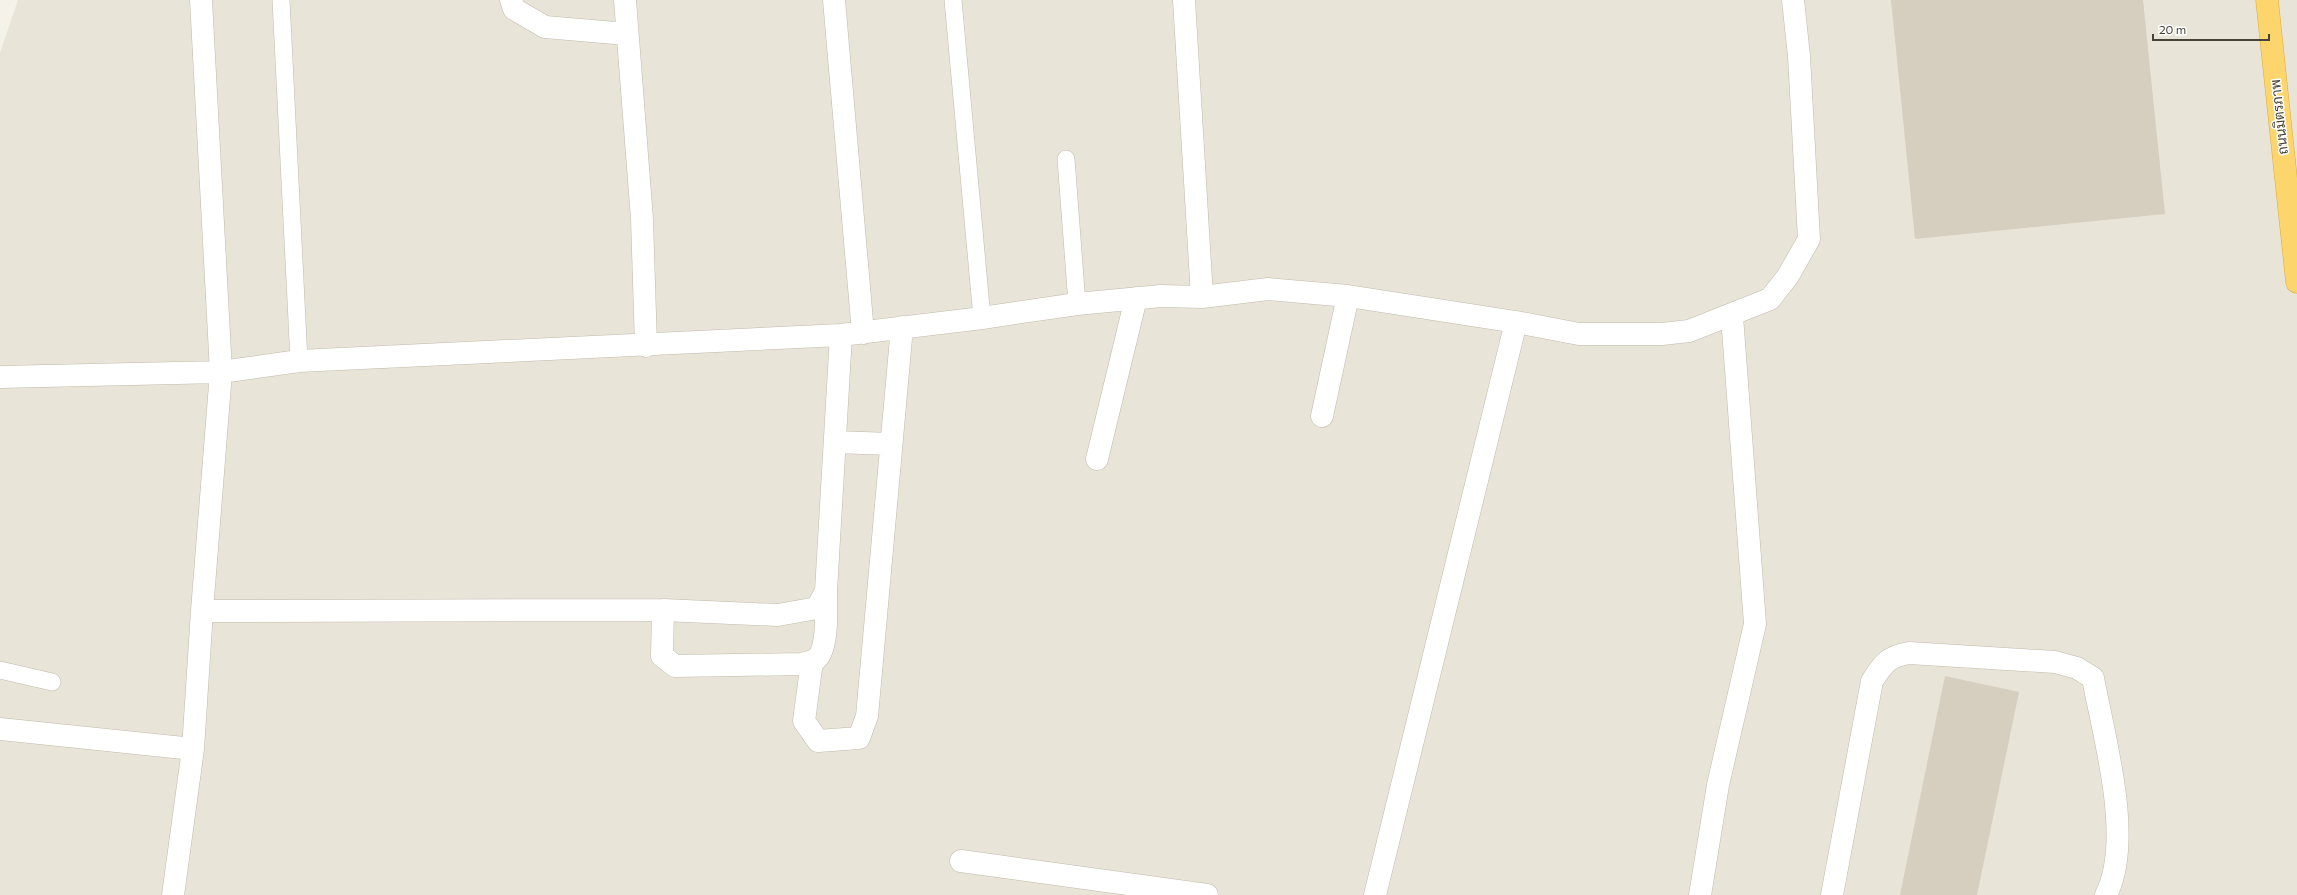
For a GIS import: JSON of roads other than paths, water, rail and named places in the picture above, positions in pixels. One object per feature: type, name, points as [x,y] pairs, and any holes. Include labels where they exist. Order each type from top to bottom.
[{"type":"highway","name":"ถนนมิตรภาพ","points":[[2267,0],[2297,282]]},
{"type":"street","points":[[174,895],[193,749],[202,611],[221,372],[201,0]]},
{"type":"street","points":[[511,0],[514,9],[545,27],[627,34]]},
{"type":"street","points":[[625,0],[642,219],[646,346]]},
{"type":"street","points":[[834,0],[862,333]]},
{"type":"street","points":[[1184,0],[1202,297]]},
{"type":"street","points":[[0,378],[221,372],[299,361],[646,346],[841,335],[982,318],[1077,304],[1136,298],[1202,297],[1268,289],[1348,296],[1516,322],[1579,334],[1662,334],[1689,331],[1732,316],[1770,299],[1788,276],[1809,239],[1799,56],[1793,0]]},
{"type":"street","points":[[1322,416],[1348,296]]},
{"type":"street","points":[[1098,460],[1136,298]]},
{"type":"street","points":[[1700,895],[1718,784],[1755,624],[1732,316]]},
{"type":"street","points":[[1376,895],[1516,322]]},
{"type":"street","points":[[812,660],[804,721],[818,741],[859,738],[867,716],[902,327]]},
{"type":"street","points":[[663,610],[662,656],[675,666],[803,664],[812,660],[822,651],[826,625],[826,592],[841,335]]},
{"type":"street","points":[[835,442],[892,444]]},
{"type":"street","points":[[202,611],[663,610],[778,615],[817,608],[826,592]]},
{"type":"street","points":[[1832,895],[1872,681],[1884,662],[1894,656],[1909,653],[2055,662],[2077,668],[2092,678],[2115,799],[2117,859],[2111,884],[2106,895]]},
{"type":"street","points":[[0,729],[193,749]]},
{"type":"street","points":[[961,861],[1207,895]]},
{"type":"lane","points":[[281,0],[299,361]]},
{"type":"lane","points":[[953,0],[982,318]]},
{"type":"lane","points":[[1066,159],[1077,304]]},
{"type":"lane","points":[[0,670],[52,682]]}]
